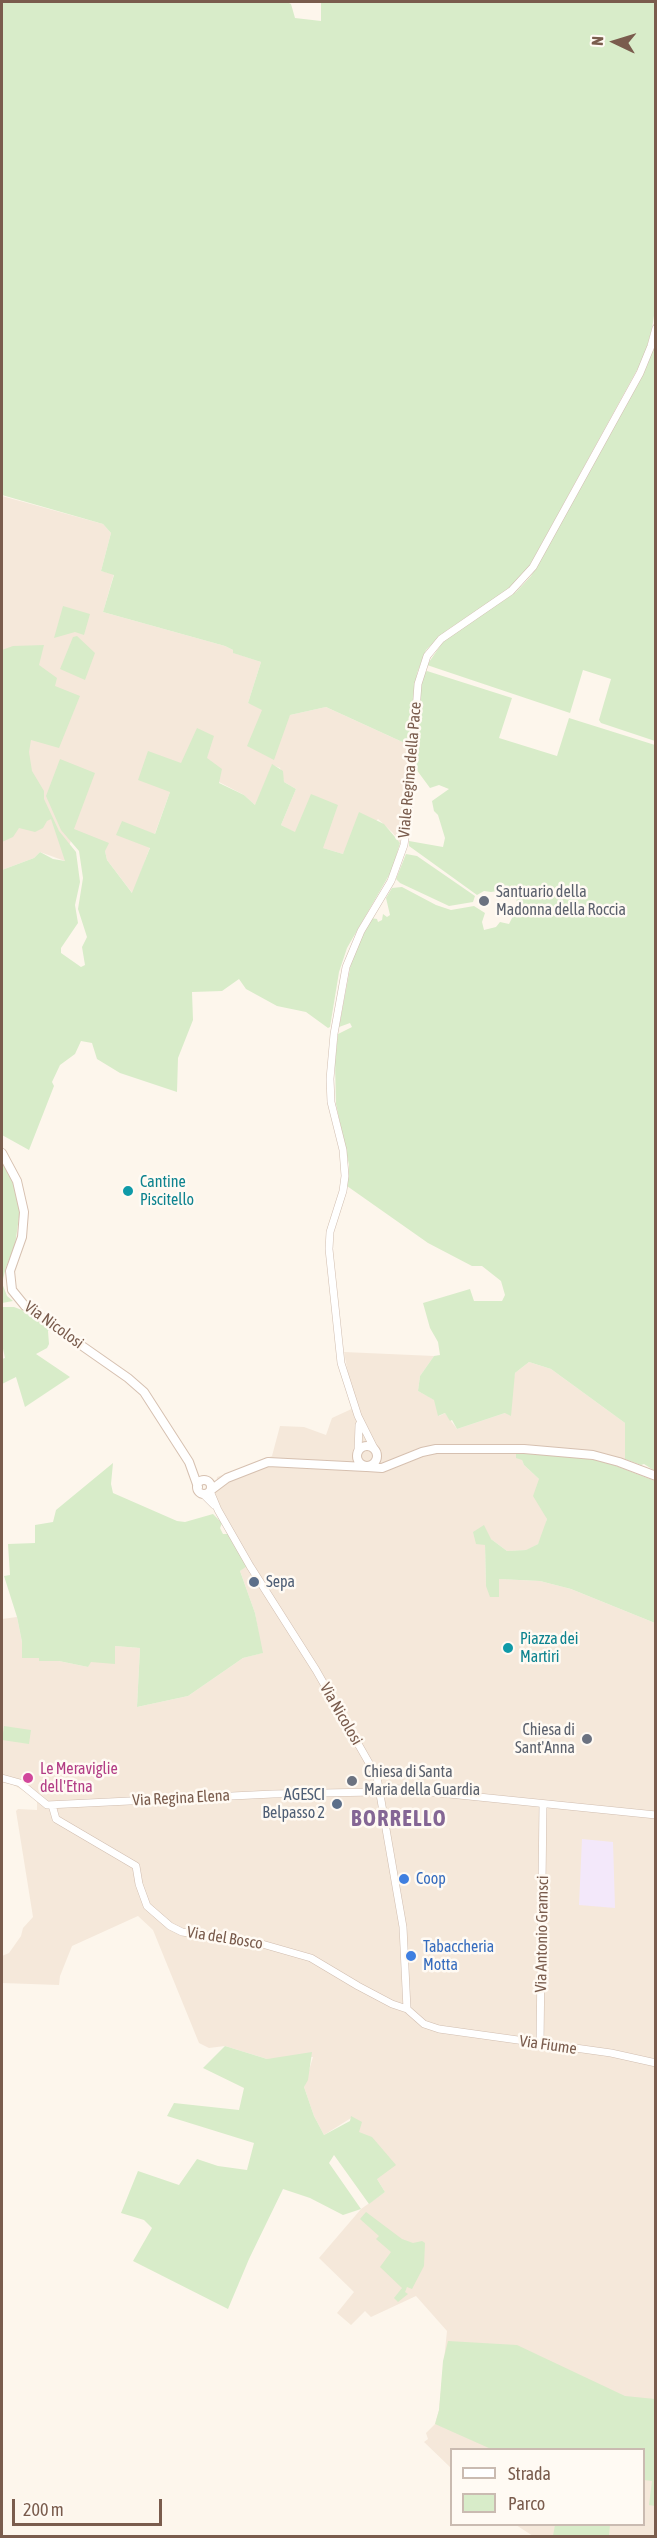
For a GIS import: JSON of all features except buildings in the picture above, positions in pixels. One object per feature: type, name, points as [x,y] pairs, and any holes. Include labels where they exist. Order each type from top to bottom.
[{"type":"main road","name":"Via Nicolosi","points":[[2,1153],[17,1181],[23,1201],[24,1229],[10,1271],[10,1284],[15,1296],[25,1306],[128,1378],[144,1392],[206,1487]]},
{"type":"main road","points":[[340,1464],[352,1461],[363,1446],[375,1450],[384,1460],[406,1458]]},
{"type":"main road","points":[[206,1487],[268,1462],[382,1468],[422,1452],[442,1449],[524,1449],[569,1452],[606,1458],[656,1476]]},
{"type":"main road","points":[[366,1467],[377,1461],[375,1450]]},
{"type":"main road","points":[[357,1454],[359,1463],[366,1467]]},
{"type":"street","name":"Viale Regina della Pace","points":[[358,1416],[341,1363],[330,1258],[330,1232],[343,1191],[345,1167],[331,1102],[330,1063],[341,990],[349,956],[391,881],[404,845],[417,694],[422,667],[432,648],[441,639],[511,591],[533,567],[639,373],[656,328]]},
{"type":"street","points":[[358,1416],[375,1450]]},
{"type":"street","points":[[357,1454],[358,1416]]},
{"type":"street","name":"Via Nicolosi","points":[[206,1487],[377,1777]]},
{"type":"street","points":[[377,1777],[390,1788],[656,1815]]},
{"type":"street","points":[[377,1777],[403,1927],[407,2009]]},
{"type":"street","points":[[2,1778],[20,1783],[47,1805],[52,1805]]},
{"type":"street","name":"Via Regina Elena","points":[[52,1805],[273,1794],[379,1794],[390,1788]]},
{"type":"street","name":"Via Antonio Gramsci","points":[[540,2044],[544,1804]]},
{"type":"street","name":"Via del Bosco","points":[[52,1805],[56,1819],[135,1866],[147,1906],[176,1929],[262,1944],[311,1958],[367,1991],[407,2009],[424,2024],[439,2029]]},
{"type":"street","name":"Via Fiume","points":[[439,2029],[611,2053],[656,2063]]},
{"type":"shaded area","points":[[2,496],[103,524],[111,533],[101,571],[114,574],[103,612],[225,646],[234,653],[261,662],[248,703],[290,715],[326,707],[409,745],[400,843],[378,819],[343,854],[323,848],[281,825],[296,789],[284,782],[280,768],[272,765],[256,806],[244,795],[219,782],[170,792],[133,894],[107,860],[105,851],[74,830],[65,861],[40,852],[34,858],[2,870]]},
{"type":"shaded area","points":[[344,1352],[434,1356],[420,1376],[418,1391],[435,1400],[439,1416],[445,1413],[457,1429],[505,1413],[515,1373],[529,1362],[551,1369],[625,1423],[625,1469],[611,1464],[522,1460],[524,1465],[539,1479],[547,1519],[543,1534],[538,1544],[527,1550],[507,1551],[491,1539],[485,1545],[486,1586],[499,1579],[540,1581],[571,1589],[655,1623],[655,2536],[533,2536],[518,2526],[645,2526],[645,2448],[450,2448],[450,2467],[424,2442],[428,2439],[426,2433],[435,2424],[439,2410],[447,2331],[416,2296],[371,2317],[365,2311],[351,2325],[337,2313],[354,2292],[319,2258],[361,2209],[385,2192],[377,2179],[351,2118],[324,2135],[314,2116],[304,2087],[313,2057],[267,2059],[225,2046],[209,2048],[199,2043],[153,1930],[138,1916],[72,1946],[60,1976],[59,1985],[2,1983],[2,1956],[9,1953],[21,1936],[23,1928],[33,1917],[16,1811],[18,1809],[37,1810],[37,1799],[12,1784],[2,1782],[2,1619],[17,1617],[22,1642],[22,1658],[39,1658],[39,1661],[59,1661],[88,1667],[90,1661],[115,1646],[140,1648],[137,1707],[188,1696],[243,1658],[262,1653],[255,1613],[240,1571],[247,1565],[215,1495],[217,1477],[272,1456],[280,1426],[304,1427],[326,1435],[332,1418],[358,1406]]},
{"type":"shaded area","points":[[582,1839],[613,1842],[615,1908],[579,1905]]},
{"type":"green space","points":[[2,2],[287,2],[291,4],[295,18],[321,21],[321,2],[655,2],[656,302],[652,329],[644,357],[529,567],[510,588],[446,631],[426,650],[417,673],[409,745],[326,707],[290,715],[274,760],[247,746],[262,710],[248,703],[261,662],[233,653],[233,650],[225,646],[103,612],[114,575],[101,571],[111,533],[103,524],[2,495]]},
{"type":"green space","points":[[655,345],[655,741],[601,723],[599,720],[611,679],[583,670],[570,713],[427,665],[445,639],[516,592],[531,576],[646,367]]},
{"type":"green space","points":[[63,606],[90,614],[84,635],[75,632],[54,638]]},
{"type":"green space","points":[[77,636],[95,653],[85,680],[60,669],[73,637]]},
{"type":"green space","points":[[44,645],[39,665],[57,678],[55,686],[80,696],[59,748],[31,740],[29,752],[32,771],[44,791],[44,799],[59,831],[76,852],[80,882],[75,905],[78,923],[61,948],[61,953],[81,967],[85,965],[82,947],[87,937],[78,909],[83,878],[79,851],[61,830],[46,796],[60,759],[95,773],[74,829],[109,843],[105,851],[107,860],[132,893],[150,848],[116,835],[122,821],[155,834],[170,792],[138,780],[148,751],[181,763],[197,728],[214,736],[207,758],[222,769],[219,783],[244,795],[255,805],[272,764],[283,771],[284,782],[296,789],[281,825],[295,832],[311,794],[338,805],[323,848],[343,854],[359,812],[384,824],[400,843],[392,870],[347,948],[339,972],[330,1027],[328,1028],[306,1012],[277,1006],[246,989],[239,979],[222,991],[192,992],[193,1020],[178,1058],[177,1092],[120,1073],[97,1059],[92,1043],[81,1041],[75,1054],[60,1065],[29,1150],[2,1135],[2,870],[34,858],[40,852],[53,859],[65,861],[51,819],[43,828],[35,832],[19,828],[13,837],[2,842],[2,650],[13,646]]},
{"type":"green space","points":[[427,671],[512,698],[499,738],[557,756],[569,718],[655,745],[655,1471],[644,1464],[625,1459],[625,1423],[551,1369],[529,1362],[515,1373],[511,1416],[505,1413],[457,1429],[445,1413],[438,1416],[434,1400],[418,1391],[420,1376],[434,1356],[440,1355],[438,1342],[430,1328],[423,1303],[470,1289],[474,1301],[502,1301],[505,1295],[501,1281],[482,1266],[472,1266],[428,1243],[347,1186],[349,1165],[336,1104],[335,1062],[338,1034],[352,1027],[350,1023],[339,1027],[352,958],[371,918],[377,919],[378,922],[382,920],[383,914],[387,917],[390,915],[386,898],[392,888],[402,887],[436,905],[451,910],[474,906],[485,913],[482,922],[484,930],[496,927],[500,922],[509,924],[518,906],[516,898],[508,889],[484,891],[477,895],[409,846],[409,841],[443,847],[445,838],[432,801],[449,789],[439,785],[430,788],[416,769],[420,693],[423,673]]},
{"type":"green space","points":[[406,854],[417,856],[475,896],[473,902],[449,906],[400,883],[396,879]]},
{"type":"green space","points":[[2,1161],[16,1188],[20,1210],[15,1245],[2,1283]]},
{"type":"green space","points":[[2,1283],[7,1296],[13,1301],[2,1303]]},
{"type":"green space","points":[[2,1307],[22,1310],[51,1330],[48,1331],[47,1348],[36,1354],[70,1377],[25,1407],[16,1377],[2,1384],[2,1359],[5,1358],[2,1344]]},
{"type":"green space","points":[[516,1453],[588,1458],[655,1481],[655,1623],[571,1589],[540,1581],[499,1579],[499,1597],[490,1597],[486,1586],[485,1545],[476,1544],[473,1532],[484,1525],[491,1539],[507,1551],[526,1550],[538,1544],[547,1519],[533,1496],[539,1479],[524,1465],[522,1460],[516,1458]]},
{"type":"green space","points":[[113,1463],[111,1484],[113,1493],[177,1521],[185,1522],[213,1514],[222,1523],[220,1528],[223,1534],[228,1534],[247,1566],[240,1571],[255,1613],[263,1653],[243,1658],[188,1696],[137,1707],[140,1648],[115,1646],[115,1664],[91,1662],[88,1667],[59,1661],[39,1661],[39,1658],[22,1658],[22,1642],[17,1617],[4,1576],[10,1575],[8,1544],[35,1543],[35,1525],[53,1522],[56,1510]]},
{"type":"green space","points":[[4,1726],[31,1730],[29,1744],[2,1740]]},
{"type":"green space","points":[[225,2046],[267,2059],[312,2052],[308,2080],[304,2087],[314,2116],[324,2135],[350,2121],[351,2116],[362,2122],[359,2132],[372,2137],[396,2165],[377,2179],[385,2192],[369,2204],[334,2155],[329,2163],[361,2209],[343,2215],[310,2198],[283,2189],[228,2309],[133,2261],[152,2228],[144,2220],[121,2213],[138,2171],[179,2185],[197,2159],[218,2166],[247,2170],[254,2143],[167,2116],[174,2103],[239,2110],[244,2088],[203,2068]]},
{"type":"green space","points":[[366,2212],[402,2239],[413,2243],[422,2241],[425,2243],[424,2266],[412,2289],[407,2287],[405,2292],[408,2294],[398,2302],[394,2298],[402,2288],[380,2267],[391,2252],[376,2239],[379,2236],[360,2219]]},
{"type":"green space","points":[[448,2341],[517,2345],[625,2396],[655,2399],[655,2506],[649,2505],[652,2481],[645,2480],[645,2448],[489,2448],[435,2424],[439,2410],[443,2361]]},
{"type":"green space","points":[[555,2526],[610,2526],[609,2536],[553,2536]]},
{"type":"place","name":"Santuario della Madonna della Roccia","points":[[484,901]]},
{"type":"place","name":"Cantine Piscitello","points":[[128,1191]]},
{"type":"place","name":"Sepa","points":[[254,1582]]},
{"type":"place","name":"Piazza dei Martiri","points":[[508,1648]]},
{"type":"place","name":"Chiesa di Sant'Anna","points":[[587,1739]]},
{"type":"place","name":"Le Meraviglie dell'Etna","points":[[28,1778]]},
{"type":"place","name":"Chiesa di Santa Maria della Guardia","points":[[352,1781]]},
{"type":"place","name":"AGESCI Belpasso 2","points":[[337,1804]]},
{"type":"place","name":"Coop","points":[[404,1879]]},
{"type":"place","name":"Tabaccheria Motta","points":[[411,1956]]},
{"type":"district","name":"BORRELLO","points":[[399,1819]]}]
